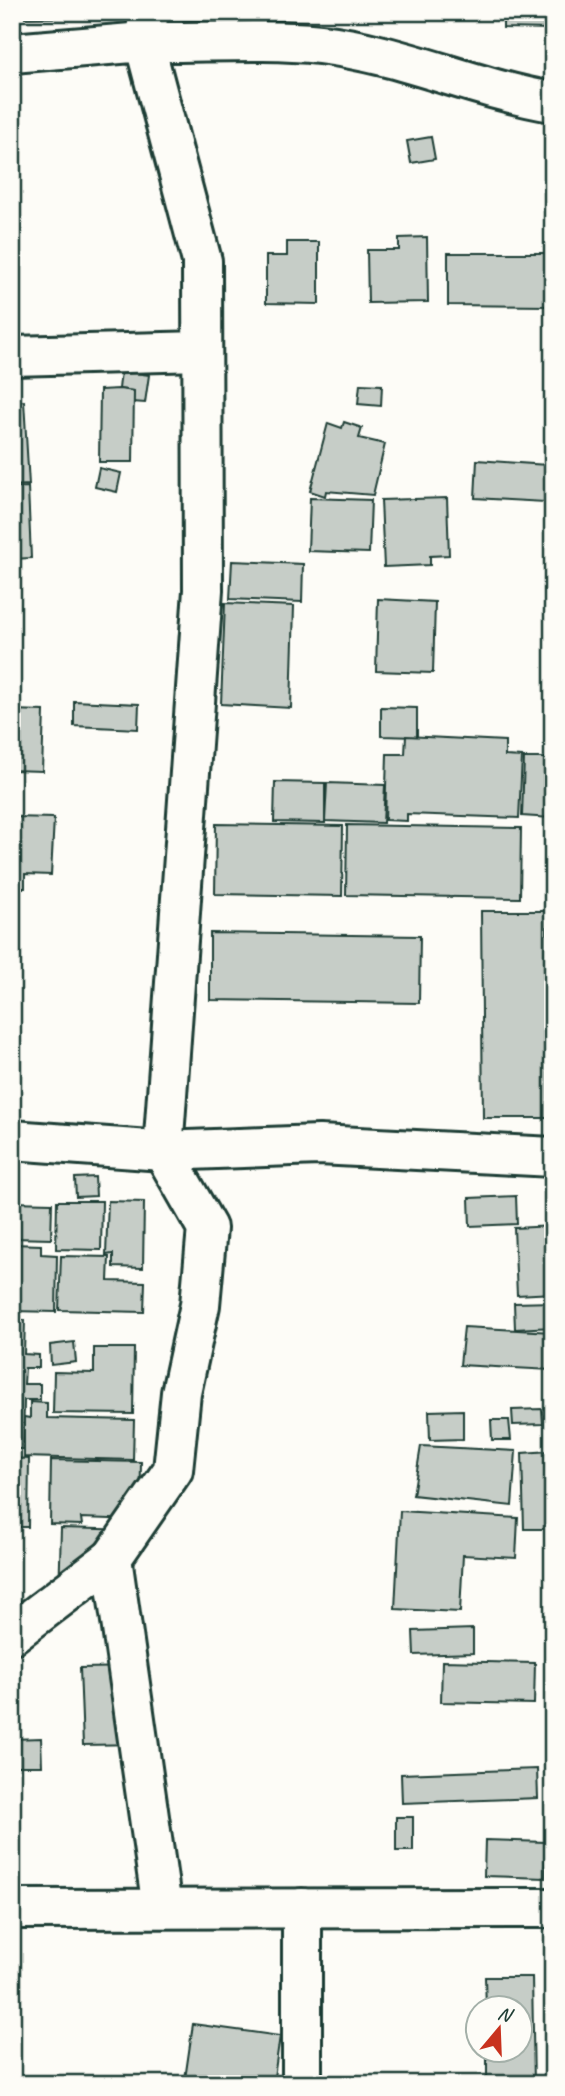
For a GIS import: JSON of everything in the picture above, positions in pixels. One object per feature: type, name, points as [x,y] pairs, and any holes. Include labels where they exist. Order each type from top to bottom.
[{"type":"street","points":[[12,53],[146,27],[321,44],[447,73],[527,98],[553,102]]},
{"type":"street","points":[[12,1634],[113,1558],[173,1470],[181,1393],[200,1305],[207,1228],[163,1151],[202,590],[202,261],[146,27]]},
{"type":"street","points":[[12,356],[202,351]]},
{"type":"street","points":[[12,1140],[163,1151],[319,1145],[553,1157]]},
{"type":"street","points":[[113,1558],[162,1908]]},
{"type":"street","points":[[302,1908],[302,2084]]},
{"type":"street","points":[[12,1909],[553,1908]]},
{"type":"building","points":[[25,12],[107,12],[107,17],[25,18]]},
{"type":"building","points":[[205,12],[238,12],[233,33],[202,27]]},
{"type":"building","points":[[503,12],[550,12],[550,29],[503,28]]},
{"type":"building","points":[[431,137],[435,159],[411,163],[407,141]]},
{"type":"building","points":[[427,237],[428,302],[368,303],[367,250],[399,250],[399,238]]},
{"type":"building","points":[[287,242],[319,242],[319,304],[266,303],[266,256],[287,256]]},
{"type":"building","points":[[448,253],[549,253],[549,306],[448,305]]},
{"type":"building","points":[[121,371],[149,375],[145,403],[133,402],[134,391],[119,389]]},
{"type":"building","points":[[360,384],[382,385],[381,406],[358,404]]},
{"type":"building","points":[[100,390],[134,391],[133,462],[99,462]]},
{"type":"building","points":[[24,401],[29,485],[12,486],[12,402]]},
{"type":"building","points":[[344,422],[362,428],[359,438],[385,444],[373,495],[326,491],[325,496],[310,491],[328,423],[342,428]]},
{"type":"building","points":[[477,460],[547,465],[545,502],[475,498]]},
{"type":"building","points":[[99,468],[121,473],[117,492],[95,487]]},
{"type":"building","points":[[28,487],[31,558],[12,559],[12,488]]},
{"type":"building","points":[[310,498],[371,500],[369,553],[308,551]]},
{"type":"building","points":[[447,498],[449,555],[430,556],[430,565],[384,567],[381,500]]},
{"type":"building","points":[[232,561],[303,564],[302,602],[230,599]]},
{"type":"building","points":[[378,599],[435,602],[433,673],[376,671]]},
{"type":"building","points":[[225,603],[294,606],[291,708],[221,704]]},
{"type":"building","points":[[74,701],[139,704],[138,729],[74,726]]},
{"type":"building","points":[[381,707],[417,708],[417,737],[381,736]]},
{"type":"building","points":[[12,710],[44,711],[42,771],[12,770]]},
{"type":"building","points":[[406,736],[505,741],[505,756],[522,757],[519,818],[407,814],[407,821],[385,820],[387,754],[405,754]]},
{"type":"building","points":[[524,758],[553,758],[551,818],[522,816]]},
{"type":"building","points":[[275,782],[325,783],[325,823],[274,822]]},
{"type":"building","points":[[327,783],[385,785],[383,823],[325,821]]},
{"type":"building","points":[[12,817],[54,818],[51,875],[25,874],[25,888],[12,888]]},
{"type":"building","points":[[216,824],[343,826],[342,896],[215,894]]},
{"type":"building","points":[[347,825],[521,828],[520,898],[346,895]]},
{"type":"building","points":[[481,911],[547,911],[549,1118],[483,1118]]},
{"type":"building","points":[[210,933],[420,936],[419,1003],[210,1000]]},
{"type":"building","points":[[95,1177],[96,1196],[76,1197],[75,1178]]},
{"type":"building","points":[[516,1196],[517,1224],[470,1226],[469,1198]]},
{"type":"building","points":[[57,1201],[102,1201],[101,1250],[56,1249]]},
{"type":"building","points":[[108,1201],[144,1202],[143,1268],[113,1267],[113,1254],[106,1255]]},
{"type":"building","points":[[12,1202],[52,1203],[51,1239],[12,1238]]},
{"type":"building","points":[[553,1226],[553,1293],[517,1295],[514,1228]]},
{"type":"building","points":[[12,1244],[41,1245],[41,1254],[57,1255],[56,1312],[12,1311]]},
{"type":"building","points":[[61,1256],[109,1257],[108,1281],[145,1282],[144,1312],[59,1310]]},
{"type":"building","points":[[553,1302],[553,1327],[515,1329],[514,1303]]},
{"type":"building","points":[[12,1320],[25,1320],[24,1354],[39,1355],[39,1368],[25,1368],[24,1384],[40,1384],[40,1400],[24,1400],[23,1449],[12,1449]]},
{"type":"building","points":[[464,1327],[552,1332],[551,1370],[460,1365]]},
{"type":"building","points":[[74,1342],[76,1362],[51,1365],[50,1345]]},
{"type":"building","points":[[94,1348],[134,1348],[133,1414],[53,1413],[54,1372],[94,1373]]},
{"type":"building","points":[[30,1402],[47,1403],[47,1418],[134,1420],[133,1460],[24,1457],[24,1417],[30,1418]]},
{"type":"building","points":[[542,1409],[543,1424],[513,1425],[512,1410]]},
{"type":"building","points":[[463,1410],[463,1439],[430,1440],[429,1411]]},
{"type":"building","points":[[491,1420],[509,1420],[511,1440],[492,1440]]},
{"type":"building","points":[[421,1446],[516,1451],[512,1506],[413,1495]]},
{"type":"building","points":[[550,1451],[553,1529],[524,1529],[522,1453]]},
{"type":"building","points":[[12,1458],[29,1459],[28,1527],[12,1527]]},
{"type":"building","points":[[51,1460],[141,1462],[140,1520],[81,1518],[82,1525],[50,1524]]},
{"type":"building","points":[[400,1511],[518,1518],[516,1558],[463,1555],[460,1612],[395,1609]]},
{"type":"building","points":[[61,1528],[135,1530],[134,1597],[59,1596]]},
{"type":"building","points":[[473,1629],[473,1653],[414,1655],[413,1631]]},
{"type":"building","points":[[442,1661],[535,1663],[534,1704],[441,1702]]},
{"type":"building","points":[[138,1667],[141,1744],[83,1745],[80,1668]]},
{"type":"building","points":[[41,1738],[42,1766],[12,1766],[12,1739]]},
{"type":"building","points":[[537,1769],[538,1798],[402,1803],[401,1774]]},
{"type":"building","points":[[396,1817],[413,1817],[413,1851],[396,1851]]},
{"type":"building","points":[[485,1840],[546,1842],[545,1878],[484,1876]]},
{"type":"building","points":[[485,1977],[532,1977],[532,1994],[486,1994]]},
{"type":"building","points":[[193,2024],[280,2036],[273,2084],[221,2084],[185,2079]]},
{"type":"building","points":[[487,2064],[534,2064],[534,2084],[487,2084]]}]
